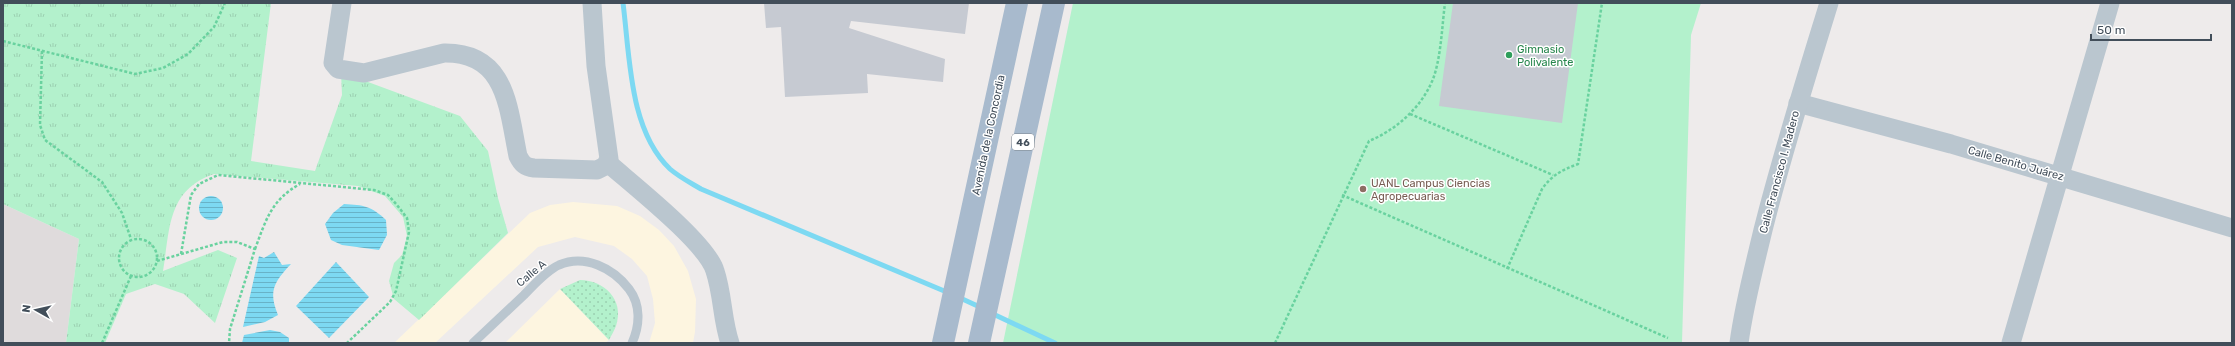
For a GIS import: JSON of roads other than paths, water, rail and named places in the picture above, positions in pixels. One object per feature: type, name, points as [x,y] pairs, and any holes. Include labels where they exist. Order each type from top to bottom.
[{"type":"main road","name":"Avenida de la Concordia","points":[[945,335],[1017,3]]},
{"type":"main road","name":"46","points":[[980,340],[1054,3]]},
{"type":"street","points":[[342,3],[333,63],[338,69],[364,73],[444,53],[457,53],[473,56],[491,68],[499,83],[510,110],[518,156],[521,162],[527,167],[597,170],[608,163]]},
{"type":"street","points":[[592,3],[596,66],[609,159],[608,163]]},
{"type":"street","name":"Calle Francisco I. Madero","points":[[1739,343],[1744,308],[1798,103],[1829,3]]},
{"type":"street","points":[[2011,343],[2110,3]]},
{"type":"street","name":"Calle Benito Juárez","points":[[1798,103],[2060,176],[2232,228]]},
{"type":"street","points":[[608,163],[702,248],[715,270],[723,306],[726,330],[730,343]]},
{"type":"lane","name":"Calle A","points":[[474,343],[541,278],[559,266],[579,261],[597,264],[618,277],[632,293],[639,317],[637,332],[632,343]]},
{"type":"water","points":[[211,196],[220,199],[223,208],[220,217],[211,220],[202,217],[199,208],[202,199]]},
{"type":"water","points":[[344,204],[367,207],[386,220],[387,235],[379,250],[342,245],[331,240],[325,224],[333,213]]},
{"type":"water","points":[[274,252],[282,265],[291,264],[280,276],[274,287],[273,299],[278,315],[265,322],[243,327],[259,256],[264,258]]},
{"type":"water","points":[[336,262],[369,297],[329,338],[296,306]]},
{"type":"water","points":[[270,330],[280,332],[289,338],[289,343],[242,343],[244,335]]},
{"type":"waterway","points":[[623,3],[630,69],[639,114],[646,134],[656,153],[670,169],[701,189],[949,293]]},
{"type":"waterway","points":[[958,297],[982,308]]},
{"type":"waterway","points":[[991,313],[1055,343]]},
{"type":"place","name":"Gimnasio Polivalente","points":[[1509,55]]},
{"type":"place","name":"UANL Campus Ciencias Agropecuarias","points":[[1363,189]]}]
